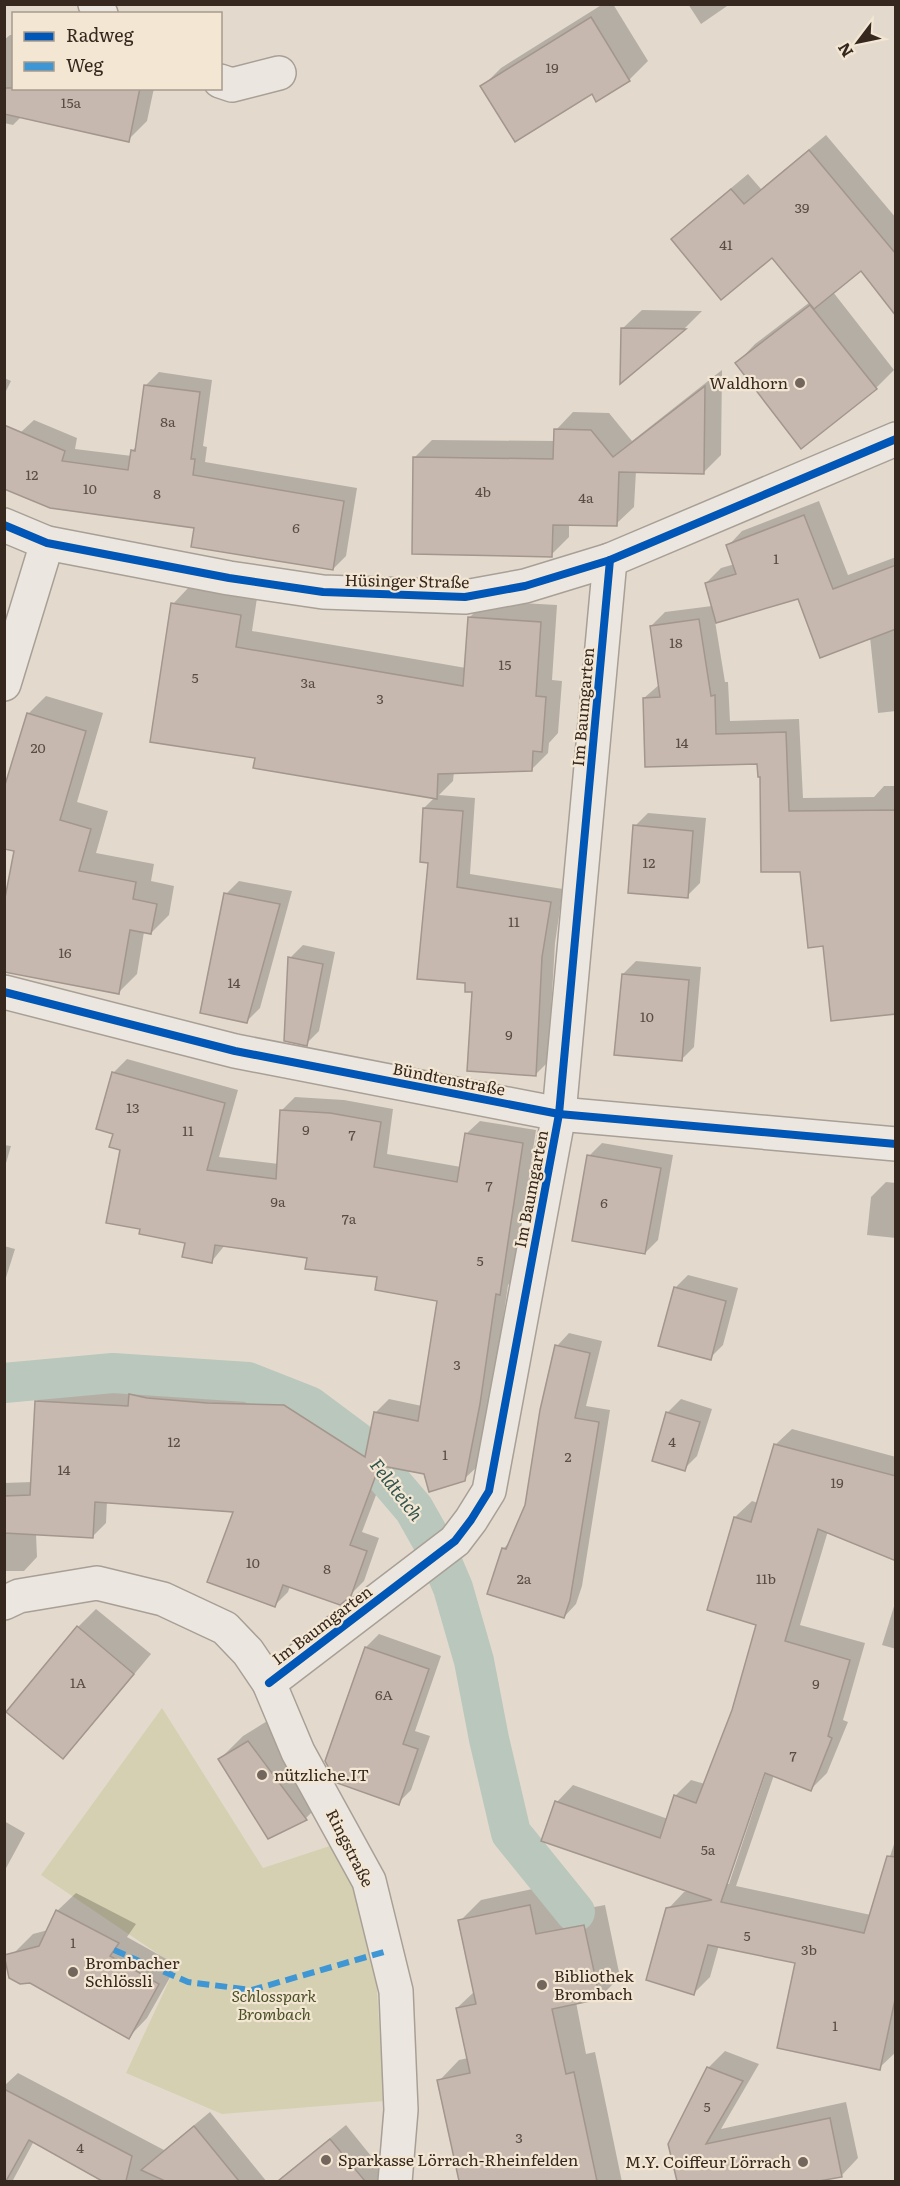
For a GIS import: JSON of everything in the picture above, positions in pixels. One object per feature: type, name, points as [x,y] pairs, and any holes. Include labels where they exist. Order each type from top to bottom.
[{"type":"street","points":[[222,82],[231,85],[279,73]]},
{"type":"street","name":"Hüsinger Straße","points":[[4,525],[47,543],[228,578],[323,592],[465,597],[525,586],[610,560],[896,439]]},
{"type":"street","points":[[4,684],[47,543]]},
{"type":"street","name":"Im Baumgarten","points":[[269,1683],[451,1544],[471,1520],[489,1491],[559,1114],[610,560]]},
{"type":"street","name":"Bündtenstraße","points":[[4,992],[235,1051],[559,1114],[896,1144]]},
{"type":"street","name":"Ringstraße","points":[[4,1603],[19,1596],[97,1583],[163,1599],[225,1628],[248,1652],[269,1683],[298,1752],[369,1881],[385,1941],[396,1991],[399,2049],[401,2110],[395,2181]]},
{"type":"green space","name":"Schlosspark Brombach","points":[[162,1708],[263,1868],[339,1843],[374,1944],[384,2101],[222,2114],[126,2073],[176,1966],[41,1875]]},
{"type":"building","points":[[591,17],[630,81],[596,102],[592,94],[515,142],[480,86]]},
{"type":"building","points":[[4,88],[12,88],[12,90],[140,90],[129,142],[4,114]]},
{"type":"building","points":[[809,150],[896,254],[896,316],[861,271],[814,309],[772,258],[721,300],[671,239],[731,189],[744,204]]},
{"type":"building","points":[[810,305],[877,389],[801,449],[735,363]]},
{"type":"building","points":[[621,328],[686,329],[620,384]]},
{"type":"building","points":[[144,385],[200,392],[191,459],[195,459],[193,475],[344,501],[333,570],[191,547],[194,528],[50,508],[4,489],[4,425],[65,451],[62,461],[128,470],[131,450],[135,451]]},
{"type":"building","points":[[705,386],[704,474],[619,472],[617,526],[553,525],[552,557],[412,554],[413,457],[553,459],[554,429],[591,430],[613,457]]},
{"type":"building","points":[[804,515],[833,589],[896,565],[896,629],[820,658],[798,599],[716,623],[705,583],[736,574],[726,545]]},
{"type":"building","points":[[171,603],[241,615],[236,647],[463,686],[468,617],[541,622],[536,696],[546,697],[542,752],[533,751],[532,771],[438,774],[437,799],[253,768],[255,758],[150,742]]},
{"type":"building","points":[[699,619],[711,696],[715,695],[716,734],[786,732],[789,811],[896,810],[896,1014],[831,1021],[823,946],[808,948],[800,872],[761,872],[760,777],[758,777],[757,764],[645,767],[643,698],[660,697],[650,626]]},
{"type":"building","points":[[27,713],[86,731],[60,820],[91,829],[79,871],[136,882],[133,899],[157,904],[151,934],[130,930],[119,994],[4,972],[4,903],[14,851],[4,849],[4,788]]},
{"type":"building","points":[[423,808],[463,811],[457,887],[551,902],[542,957],[536,1076],[467,1071],[472,992],[465,992],[465,983],[417,979],[428,863],[420,862]]},
{"type":"building","points":[[633,825],[693,831],[688,898],[628,893]]},
{"type":"building","points":[[224,893],[280,904],[247,1023],[200,1013]]},
{"type":"building","points":[[288,957],[323,964],[307,1046],[284,1041]]},
{"type":"building","points":[[622,974],[689,980],[682,1061],[614,1055]]},
{"type":"building","points":[[112,1072],[225,1103],[207,1170],[276,1179],[280,1110],[330,1113],[381,1122],[374,1167],[457,1182],[465,1133],[523,1143],[500,1295],[496,1294],[480,1404],[465,1481],[429,1492],[424,1474],[377,1465],[379,1467],[350,1545],[367,1551],[351,1596],[340,1605],[283,1585],[275,1607],[207,1582],[233,1512],[95,1502],[93,1538],[4,1533],[4,1496],[30,1495],[35,1401],[128,1406],[129,1394],[147,1398],[207,1403],[284,1405],[365,1457],[374,1412],[418,1421],[437,1301],[375,1290],[377,1277],[305,1269],[307,1258],[215,1245],[212,1263],[182,1257],[185,1243],[139,1234],[140,1229],[106,1223],[120,1150],[109,1147],[113,1134],[96,1129]]},
{"type":"building","points":[[587,1155],[661,1168],[645,1254],[572,1241]]},
{"type":"building","points":[[674,1287],[726,1301],[711,1360],[658,1346]]},
{"type":"building","points":[[555,1345],[590,1353],[575,1418],[599,1422],[570,1600],[564,1618],[487,1594],[502,1548],[506,1549],[525,1505],[540,1410]]},
{"type":"building","points":[[666,1412],[700,1422],[685,1471],[652,1461]]},
{"type":"building","points":[[774,1444],[896,1476],[896,1561],[818,1529],[785,1641],[850,1660],[828,1736],[832,1738],[811,1791],[765,1773],[721,1902],[864,1933],[887,1856],[896,1857],[896,1995],[880,2070],[777,2048],[795,1963],[708,1945],[694,1995],[646,1980],[666,1908],[712,1900],[541,1841],[555,1801],[660,1838],[674,1795],[696,1803],[732,1710],[756,1625],[707,1610],[734,1517],[751,1522]]},
{"type":"building","points":[[77,1626],[134,1674],[63,1759],[6,1712]]},
{"type":"building","points":[[365,1647],[429,1669],[403,1744],[418,1749],[399,1805],[337,1783],[325,1761]]},
{"type":"building","name":"nützliche.IT","points":[[248,1741],[307,1820],[268,1839],[218,1759]]},
{"type":"building","points":[[530,1905],[536,1934],[584,1925],[600,1999],[552,2009],[566,2074],[574,2072],[597,2181],[459,2181],[437,2080],[470,2073],[456,2008],[476,2004],[458,1920]]},
{"type":"building","name":"Brombacher Schlössli","points":[[56,1910],[119,1943],[110,1956],[159,1984],[129,2039],[30,1983],[20,1984],[9,1978],[4,1955],[39,1946]]},
{"type":"building","points":[[707,2067],[743,2081],[706,2144],[830,2118],[842,2177],[819,2181],[677,2181],[668,2144]]},
{"type":"building","points":[[4,2089],[132,2156],[126,2181],[102,2181],[29,2140],[4,2181]]},
{"type":"building","points":[[194,2126],[239,2181],[165,2181],[141,2170]]},
{"type":"building","name":"Sparkasse Lörrach-Rheinfelden","points":[[330,2139],[365,2181],[278,2181]]},
{"type":"waterway","name":"Feldteich","points":[[4,1383],[113,1373],[248,1382],[309,1406],[356,1441],[414,1509],[436,1548],[453,1588],[474,1661],[511,1833],[575,1912]]},
{"type":"marked path","points":[[114,1950],[188,1982],[252,1990],[387,1951]]},
{"type":"cycle path","points":[[4,525],[47,543],[229,578],[323,592],[465,597],[525,586],[610,560],[896,439]]},
{"type":"cycle path","points":[[269,1683],[455,1541],[489,1491],[559,1114],[610,560]]},
{"type":"cycle path","points":[[4,992],[235,1051],[559,1114],[896,1144]]},
{"type":"place","name":"Waldhorn","points":[[800,383]]},
{"type":"place","name":"nützliche.IT","points":[[262,1775]]},
{"type":"place","name":"Brombacher Schlössli","points":[[73,1972]]},
{"type":"place","name":"Bibliothek Brombach","points":[[542,1985]]},
{"type":"place","name":"Sparkasse Lörrach-Rheinfelden","points":[[326,2160]]},
{"type":"place","name":"M.Y. Coiffeur Lörrach","points":[[803,2162]]}]
